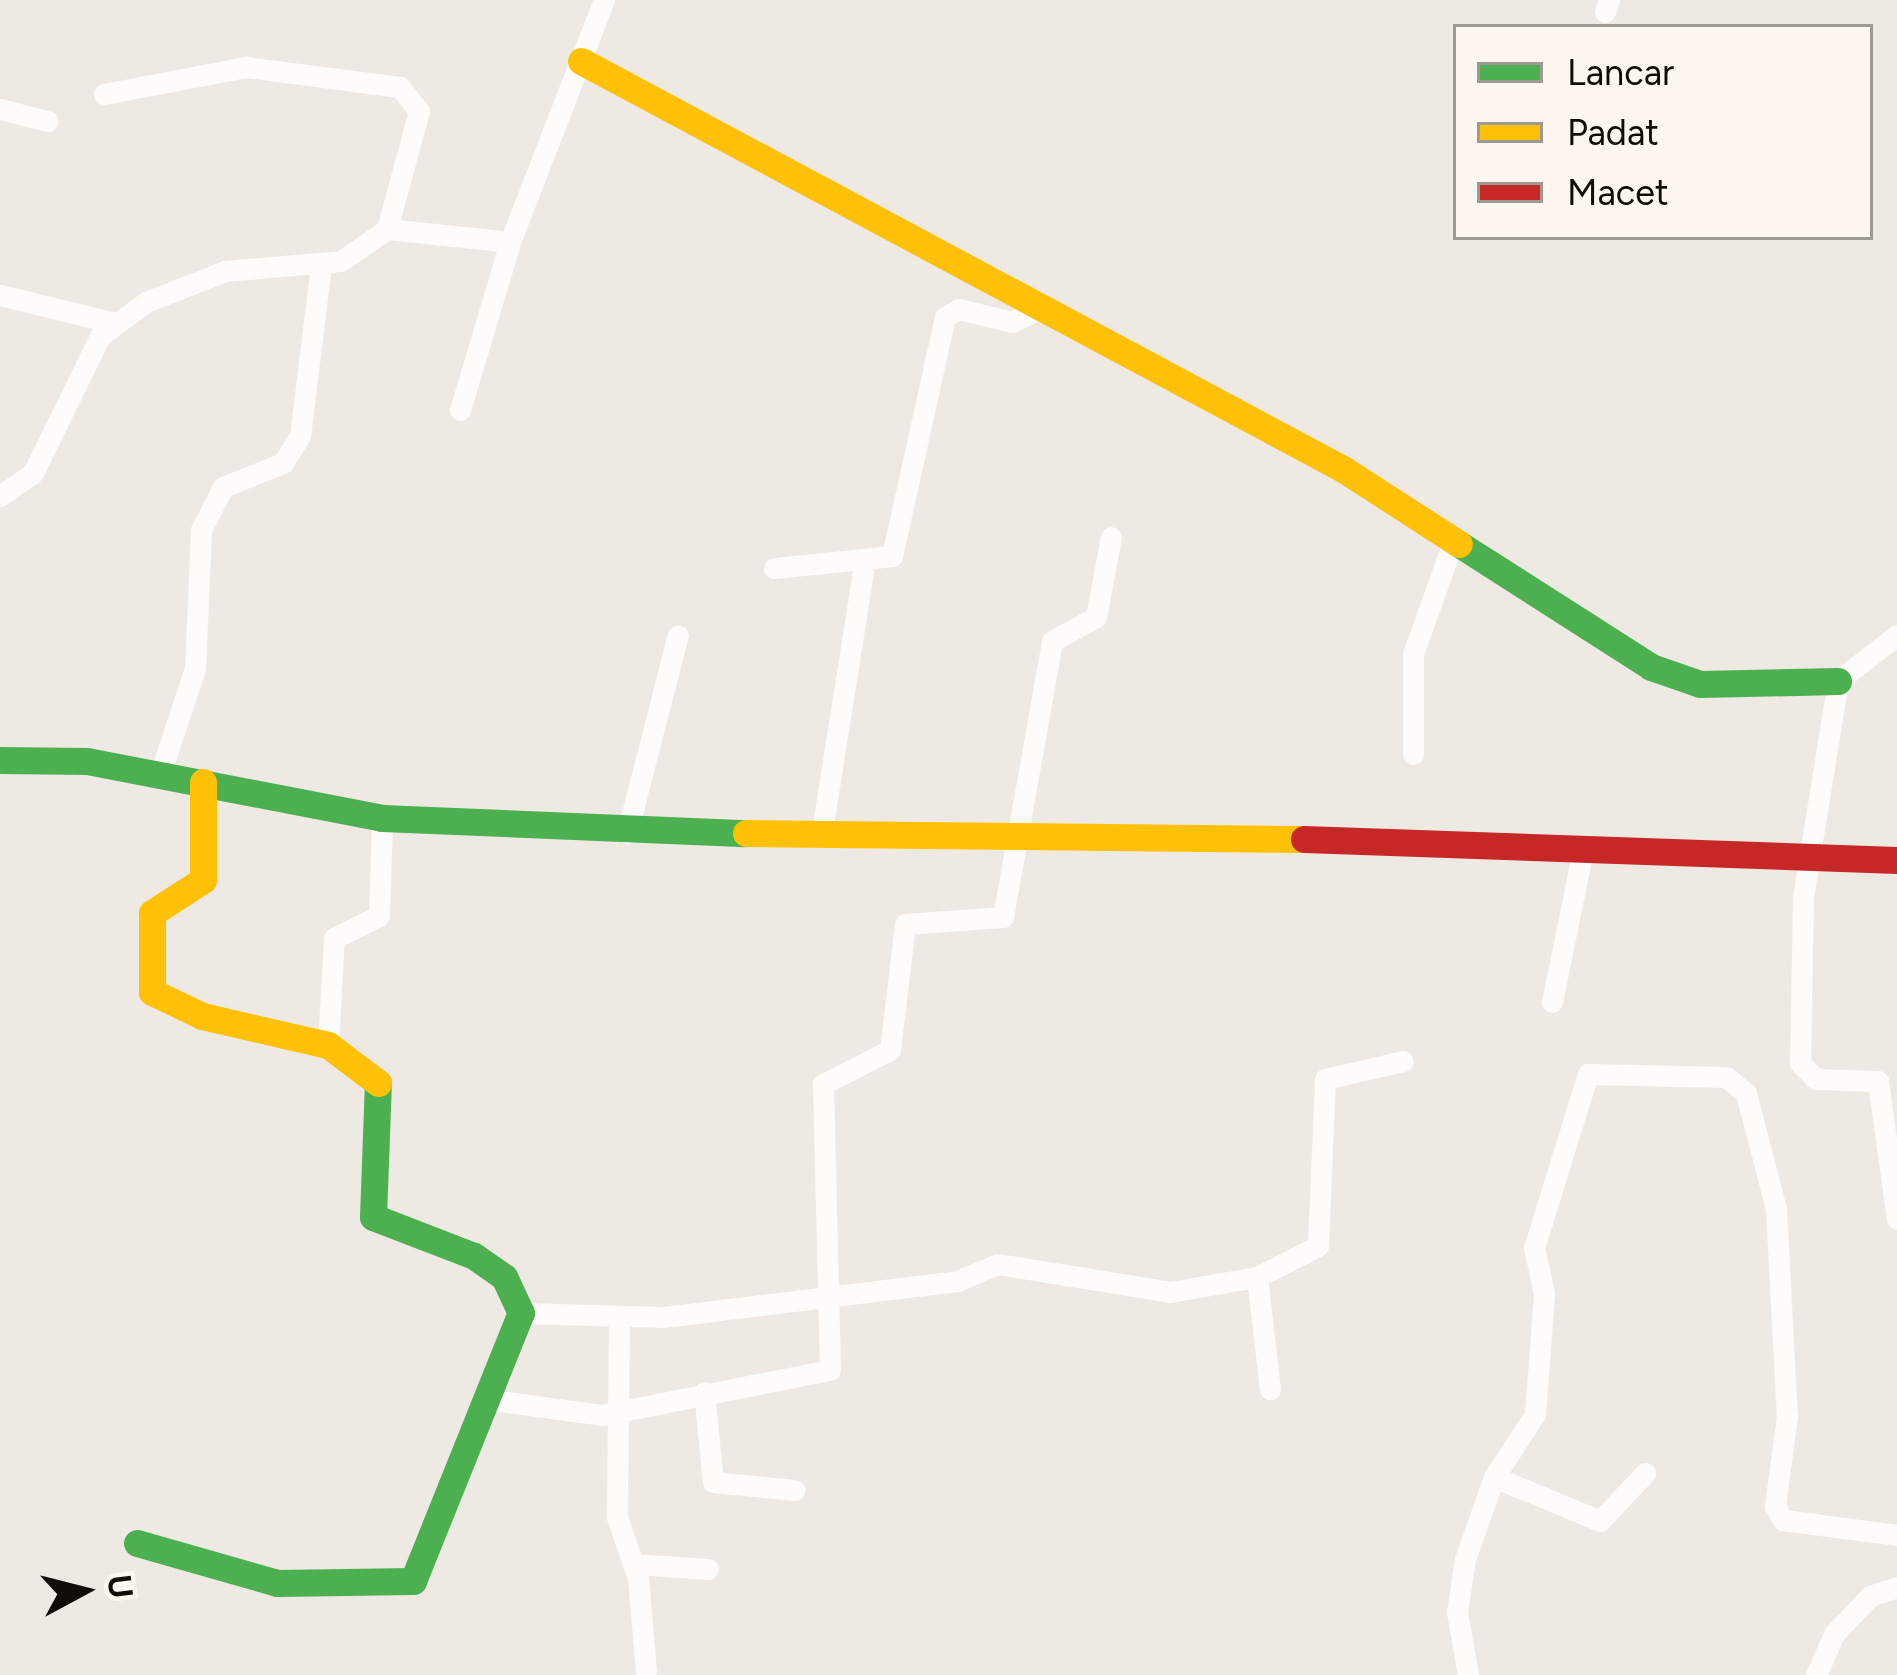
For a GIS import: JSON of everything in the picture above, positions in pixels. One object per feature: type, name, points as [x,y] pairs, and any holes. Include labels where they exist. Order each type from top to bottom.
[{"type":"street","points":[[460,410],[510,242],[604,0]]},
{"type":"street","points":[[581,61],[1455,537],[1589,634],[1679,680],[1838,681],[1897,635]]},
{"type":"street","points":[[104,94],[246,67],[400,87],[419,111],[387,229]]},
{"type":"street","points":[[0,109],[47,121]]},
{"type":"street","points":[[0,295],[111,322],[225,271],[321,266],[387,229],[510,242]]},
{"type":"street","points":[[160,774],[195,669],[202,530],[230,480],[278,466],[300,436],[321,266]]},
{"type":"street","points":[[774,568],[864,567],[899,545],[913,427],[945,317],[959,309],[1012,322],[1041,308]]},
{"type":"street","points":[[0,496],[33,472],[111,322]]},
{"type":"street","points":[[484,1400],[560,1416],[617,1413],[830,1370],[823,1084],[890,1050],[905,924],[1000,923],[1052,641],[1096,617],[1111,537]]},
{"type":"street","points":[[1413,754],[1413,654],[1455,537]]},
{"type":"street","points":[[821,837],[864,567]]},
{"type":"street","points":[[627,833],[678,635]]},
{"type":"street","points":[[1838,681],[1813,852],[1800,1063],[1816,1079],[1878,1081],[1897,1219]]},
{"type":"street","points":[[0,760],[160,774],[382,818],[627,833],[1813,852],[1897,860]]},
{"type":"street","points":[[137,1543],[277,1583],[413,1581],[520,1313],[504,1277],[474,1256],[373,1217],[382,1084],[328,1045],[202,1016],[152,992],[152,913],[203,880],[203,782]]},
{"type":"street","points":[[328,1045],[334,938],[379,916],[382,818]]},
{"type":"street","points":[[1552,1002],[1583,850]]},
{"type":"street","points":[[520,1313],[619,1320],[957,1281],[998,1264],[1170,1292],[1257,1277],[1318,1246],[1325,1079],[1403,1061]]},
{"type":"street","points":[[1468,1675],[1457,1612],[1494,1477],[1535,1414],[1544,1375],[1534,1248],[1570,1152],[1580,1082],[1602,1072],[1726,1077],[1747,1093],[1771,1159],[1786,1416],[1775,1506],[1783,1520],[1897,1535]]},
{"type":"street","points":[[1257,1277],[1270,1389]]},
{"type":"street","points":[[619,1320],[617,1517],[635,1564],[646,1671]]},
{"type":"street","points":[[704,1392],[713,1482],[795,1490]]},
{"type":"street","points":[[1494,1477],[1600,1521],[1645,1473]]},
{"type":"street","points":[[635,1564],[709,1569]]},
{"type":"street","points":[[1816,1675],[1834,1634],[1870,1596],[1897,1587]]},
{"type":"traffic: fast","points":[[1459,544],[1651,667],[1700,684],[1838,681]]},
{"type":"traffic: fast","points":[[0,760],[87,761],[382,818],[746,833]]},
{"type":"traffic: fast","points":[[137,1543],[277,1583],[413,1581],[521,1313],[504,1277],[474,1256],[373,1217],[378,1083]]},
{"type":"traffic: slow","points":[[581,61],[1343,469],[1459,544]]},
{"type":"traffic: slow","points":[[203,782],[203,880],[152,913],[152,992],[202,1016],[328,1045],[378,1083]]},
{"type":"traffic: slow","points":[[746,833],[1304,839]]},
{"type":"traffic: jam","points":[[1304,839],[1897,860]]}]
